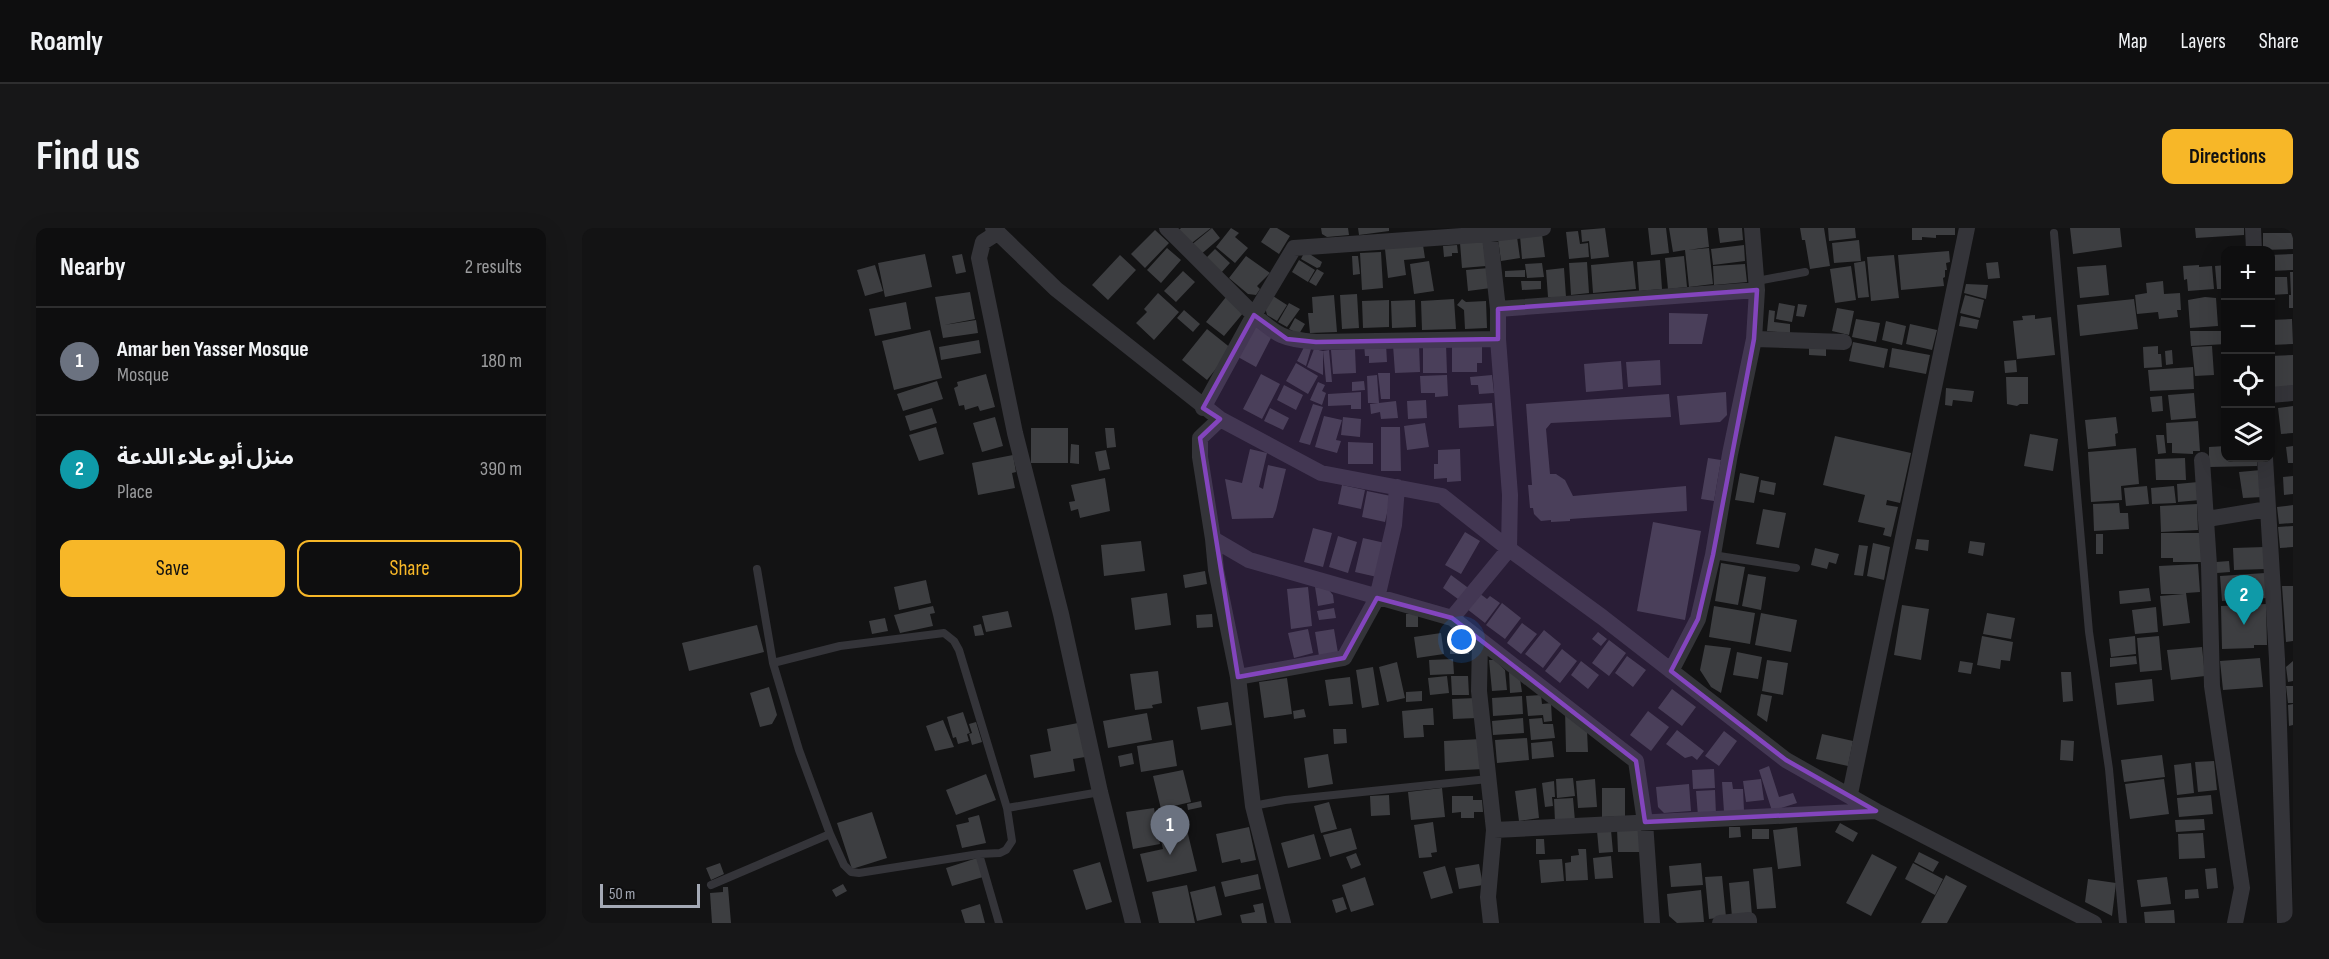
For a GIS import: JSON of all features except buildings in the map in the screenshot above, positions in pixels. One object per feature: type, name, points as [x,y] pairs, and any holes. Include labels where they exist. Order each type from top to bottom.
[{"type":"street","points":[[1167,228],[1254,315],[1287,339],[1316,342],[1498,339]]},
{"type":"street","points":[[1203,408],[1294,248],[1395,234],[1543,228]]},
{"type":"street","points":[[1671,671],[1698,619],[1713,555],[1730,454],[1754,339],[1757,285],[1752,228]]},
{"type":"street","points":[[1850,794],[1967,228]]},
{"type":"street","points":[[2253,228],[2254,246]]},
{"type":"street","points":[[1133,923],[1100,792],[1061,614],[1015,433],[979,258],[983,242],[995,231],[1056,290],[1203,408],[1220,419],[1321,473],[1442,496],[1786,760],[1876,810],[2094,923]]},
{"type":"street","points":[[1452,618],[1509,549],[1510,495],[1498,339],[1498,309],[1490,231]]},
{"type":"street","points":[[1498,309],[1757,285]]},
{"type":"street","points":[[1754,339],[1844,342]]},
{"type":"street","points":[[2275,395],[2293,393]]},
{"type":"street","points":[[1220,419],[1200,438],[1200,457],[1216,570],[1238,677],[1253,806],[1283,923]]},
{"type":"street","points":[[2202,460],[2212,686],[2242,888],[2235,923]]},
{"type":"street","points":[[2265,462],[2268,509],[2285,658],[2285,923]]},
{"type":"street","points":[[1238,677],[1344,658],[1377,598],[1394,525],[1397,487]]},
{"type":"street","points":[[2206,519],[2268,509]]},
{"type":"street","points":[[1213,539],[1249,560],[1452,618],[1636,761],[1645,822],[1652,923]]},
{"type":"street","points":[[1480,639],[1479,691],[1494,830],[1488,897],[1491,923]]},
{"type":"street","points":[[1494,830],[1876,810]]},
{"type":"street","points":[[1720,923],[1749,920],[1749,923]]},
{"type":"lane","points":[[2054,233],[2089,632],[2109,769],[2123,923]]},
{"type":"lane","points":[[1757,285],[1805,272]]},
{"type":"lane","points":[[1713,555],[1796,568]]},
{"type":"lane","points":[[757,569],[773,663],[799,750],[844,865],[851,872],[859,873],[979,854],[1000,853],[1006,850],[1012,841],[1006,808],[959,650],[954,640],[944,633],[840,646],[773,663]]},
{"type":"lane","points":[[1253,806],[1285,800],[1488,779]]},
{"type":"lane","points":[[1006,808],[1100,792]]},
{"type":"lane","points":[[711,885],[830,834]]},
{"type":"lane","points":[[979,854],[999,923]]},
{"type":"highlighted area","points":[[1757,290],[1754,339],[1713,555],[1698,619],[1671,671],[1786,760],[1876,811],[1645,822],[1636,761],[1452,618],[1377,598],[1344,658],[1238,677],[1200,438],[1220,419],[1203,408],[1254,315],[1287,339],[1316,342],[1498,339],[1498,309]]},
{"type":"place","name":"منزل أبو علاء اللدعة","points":[[2244,625]]},
{"type":"place","name":"Amar ben Yasser Mosque","points":[[1170,855]]}]
